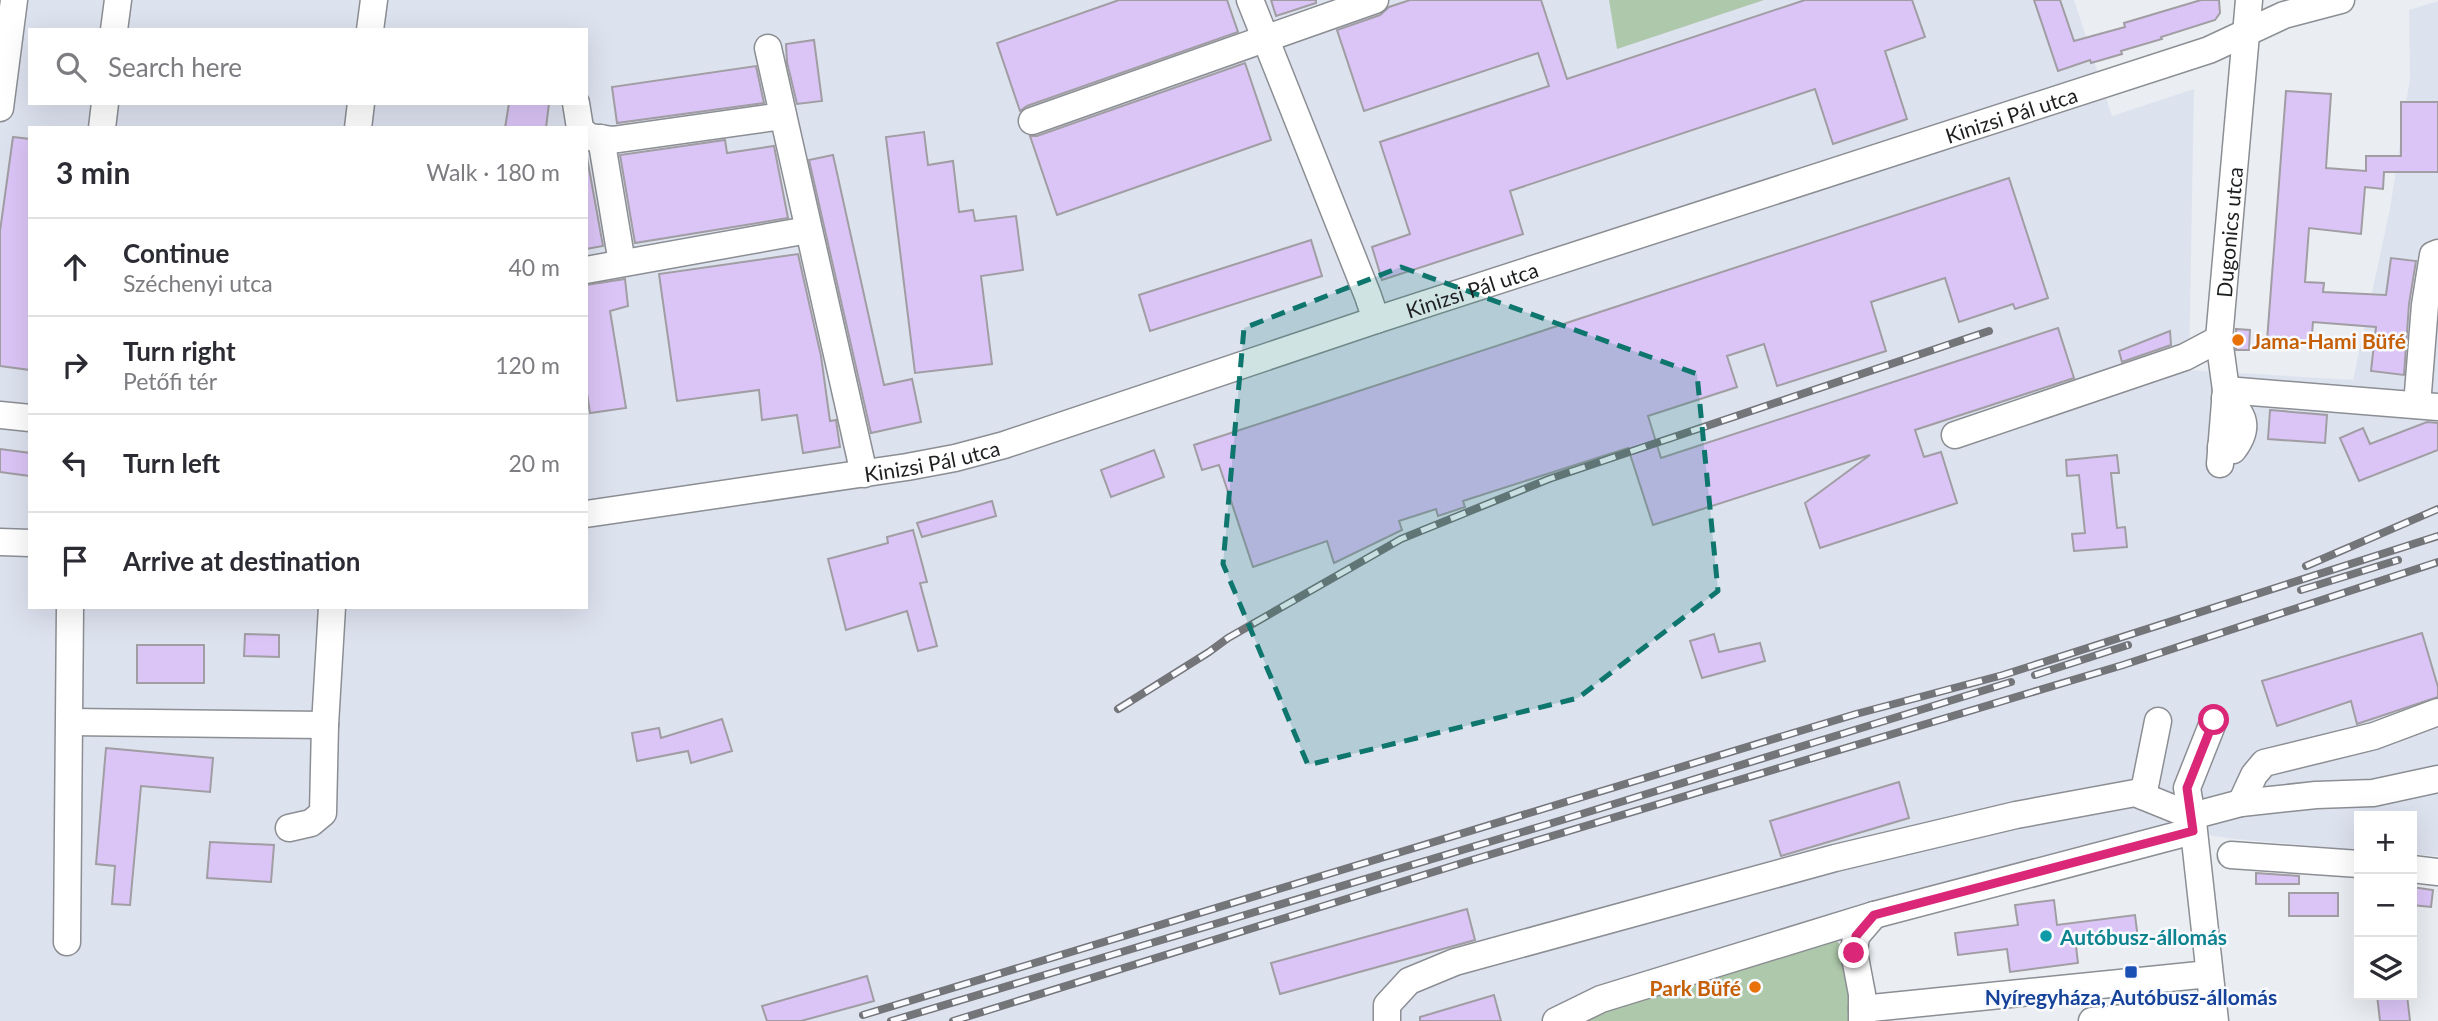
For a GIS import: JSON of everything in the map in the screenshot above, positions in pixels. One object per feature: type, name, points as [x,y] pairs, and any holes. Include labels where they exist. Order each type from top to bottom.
[{"type":"street","points":[[0,108],[14,0]]},
{"type":"street","points":[[114,28],[118,0]]},
{"type":"street","points":[[370,28],[374,0]]},
{"type":"street","points":[[1250,0],[1376,320]]},
{"type":"street","points":[[1032,121],[1375,0]]},
{"type":"street","name":"Dugonics utca","points":[[2220,455],[2226,394],[2219,339],[2249,0]]},
{"type":"street","name":"Kinizsi Pál utca","points":[[588,514],[864,474],[955,458],[1004,445],[1376,320],[2209,50],[2284,15],[2341,0]]},
{"type":"street","points":[[768,48],[864,474]]},
{"type":"street","points":[[102,126],[105,105]]},
{"type":"street","points":[[358,126],[361,105]]},
{"type":"street","points":[[577,105],[586,126]]},
{"type":"street","points":[[589,133],[612,140],[783,116]]},
{"type":"street","points":[[589,133],[622,263]]},
{"type":"street","points":[[588,270],[808,230]]},
{"type":"street","points":[[2226,394],[2428,406],[2433,255],[2438,253]]},
{"type":"street","points":[[1955,435],[2185,357],[2219,339]]},
{"type":"street","points":[[0,415],[28,418]]},
{"type":"street","points":[[0,542],[28,543]]},
{"type":"street","points":[[67,942],[70,609]]},
{"type":"street","points":[[289,828],[311,822],[323,813],[332,609]]},
{"type":"street","points":[[2241,803],[2264,763],[2374,736],[2438,712]]},
{"type":"street","points":[[2092,1021],[2214,1015],[2187,788],[2214,720]]},
{"type":"street","points":[[2143,796],[2158,721]]},
{"type":"street","points":[[70,722],[325,725]]},
{"type":"street","points":[[1556,1021],[1601,999],[1874,915],[2192,823],[2241,803],[2316,795],[2373,793],[2438,779]]},
{"type":"street","points":[[1387,1021],[1387,1004],[1409,981],[1455,962],[1835,858],[2016,814],[2135,793],[2192,823]]},
{"type":"street","points":[[2231,855],[2354,864]]},
{"type":"street","points":[[2417,870],[2438,872]]},
{"type":"street","points":[[1874,915],[1856,936],[1854,953],[1862,994],[1862,1015],[2209,974]]},
{"type":"street","points":[[1830,929],[1845,940],[1854,953]]},
{"type":"highlighted area","points":[[1401,267],[1697,374],[1718,591],[1578,698],[1308,765],[1223,564],[1244,328]]},
{"type":"shaded area","points":[[0,0],[2074,0],[2112,116],[2194,89],[2189,370],[2353,380],[2390,209],[2410,78],[2409,10],[2438,1],[2438,856],[2417,854],[2417,811],[2354,811],[2354,850],[2235,839],[2173,830],[1550,1021],[0,1021]]},
{"type":"green space","points":[[1609,0],[1764,0],[1617,49]]},
{"type":"green space","points":[[1830,934],[1850,955],[1860,994],[1848,996],[1848,1021],[1564,1021]]},
{"type":"building","points":[[1119,0],[1227,0],[1238,32],[1027,106],[1020,111],[997,43]]},
{"type":"building","points":[[1271,0],[1316,0],[1316,3],[1276,16]]},
{"type":"building","points":[[1410,0],[1541,0],[1567,79],[1805,0],[1912,0],[1925,37],[1885,51],[1907,119],[1833,144],[1815,89],[1510,191],[1523,234],[1382,280],[1372,247],[1410,234],[1380,142],[1549,86],[1538,53],[1364,111],[1337,30],[1380,15],[1389,7]]},
{"type":"building","points":[[2034,0],[2060,0],[2074,41],[2125,27],[2124,23],[2201,0],[2219,0],[2220,13],[2215,20],[2121,51],[2122,54],[2091,63],[2090,60],[2058,71]]},
{"type":"building","points":[[814,40],[822,101],[797,104],[787,62],[786,44]]},
{"type":"building","points":[[1245,63],[1271,140],[1057,215],[1030,136],[1037,136]]},
{"type":"building","points":[[756,66],[764,103],[617,123],[612,87]]},
{"type":"building","points":[[2286,91],[2331,94],[2326,168],[2366,171],[2366,156],[2401,156],[2401,102],[2438,102],[2438,172],[2384,172],[2383,189],[2365,187],[2361,234],[2309,228],[2305,282],[2324,283],[2323,292],[2386,295],[2391,258],[2416,261],[2409,304],[2404,375],[2371,371],[2376,327],[2313,322],[2311,345],[2267,341]]},
{"type":"building","points":[[509,105],[549,105],[546,126],[505,126]]},
{"type":"building","points":[[924,132],[928,165],[953,161],[959,212],[973,210],[975,221],[1016,216],[1023,270],[981,276],[992,364],[915,373],[886,137]]},
{"type":"building","points":[[13,137],[28,139],[28,370],[0,366],[0,231]]},
{"type":"building","points":[[725,140],[727,153],[774,146],[788,218],[635,243],[620,155]]},
{"type":"building","points":[[833,155],[884,385],[912,379],[921,422],[871,433],[809,160]]},
{"type":"building","points":[[588,163],[603,246],[588,249]]},
{"type":"building","points":[[2009,178],[2048,298],[2015,309],[2013,304],[1959,322],[1945,278],[1871,302],[1886,351],[1777,386],[1764,344],[1727,356],[1737,387],[1648,416],[1661,458],[2058,328],[2074,378],[1915,430],[1924,457],[1941,452],[1957,503],[1820,548],[1805,503],[1870,455],[1653,525],[1628,448],[1463,501],[1465,507],[1438,516],[1436,509],[1399,521],[1402,530],[1334,563],[1327,541],[1253,567],[1219,465],[1202,470],[1194,445]]},
{"type":"building","points":[[1311,240],[1322,276],[1150,331],[1139,295]]},
{"type":"building","points":[[798,254],[821,356],[830,421],[836,420],[840,447],[803,453],[797,415],[762,420],[759,390],[677,401],[659,274]]},
{"type":"building","points":[[625,279],[628,306],[610,311],[626,408],[590,413],[588,285]]},
{"type":"building","points":[[2236,329],[2250,330],[2249,350],[2236,350]]},
{"type":"building","points":[[2170,331],[2171,345],[2122,362],[2119,351]]},
{"type":"building","points":[[2270,410],[2327,415],[2325,443],[2268,439]]},
{"type":"building","points":[[2427,422],[2438,423],[2438,450],[2359,481],[2340,438],[2363,428],[2370,444]]},
{"type":"building","points":[[0,449],[28,453],[28,476],[0,472]]},
{"type":"building","points":[[1154,450],[1164,477],[1111,497],[1101,470]]},
{"type":"building","points":[[2117,455],[2119,473],[2111,473],[2117,528],[2125,527],[2127,547],[2074,551],[2072,534],[2085,533],[2079,475],[2067,476],[2066,460]]},
{"type":"building","points":[[992,501],[996,516],[922,537],[917,523]]},
{"type":"building","points":[[913,530],[927,582],[920,583],[937,646],[918,651],[907,611],[846,630],[828,559],[888,543],[887,537]]},
{"type":"building","points":[[2422,633],[2438,687],[2438,697],[2357,724],[2351,701],[2277,726],[2262,681]]},
{"type":"building","points":[[245,634],[279,635],[279,657],[244,656]]},
{"type":"building","points":[[1714,634],[1719,652],[1760,643],[1765,661],[1702,678],[1690,641]]},
{"type":"building","points":[[137,645],[204,645],[204,683],[137,683]]},
{"type":"building","points":[[722,719],[732,751],[691,763],[688,751],[637,761],[632,733],[659,728],[661,738]]},
{"type":"building","points":[[106,748],[213,758],[210,792],[141,786],[130,905],[112,904],[115,866],[96,864]]},
{"type":"building","points":[[1899,782],[1909,818],[1781,856],[1770,821]]},
{"type":"building","points":[[210,842],[274,845],[271,882],[207,878]]},
{"type":"building","points":[[2256,873],[2299,876],[2299,884],[2256,884]]},
{"type":"building","points":[[2417,888],[2433,890],[2431,907],[2417,906]]},
{"type":"building","points":[[2289,893],[2338,893],[2338,916],[2289,916]]},
{"type":"building","name":"Autóbusz-állomás","points":[[2054,900],[2057,925],[2135,915],[2138,939],[2076,946],[2078,963],[2010,972],[2007,949],[1958,955],[1955,933],[2018,925],[2015,905]]},
{"type":"building","points":[[1467,909],[1475,940],[1280,994],[1271,963]]},
{"type":"building","points":[[867,976],[874,1001],[801,1021],[767,1021],[762,1006]]},
{"type":"building","points":[[1494,995],[1501,1021],[1420,1021],[1420,1017]]},
{"type":"building","points":[[2378,1000],[2408,1000],[2410,1021],[2380,1021]]},
{"type":"railway","points":[[1118,709],[1228,638],[1401,539],[1549,479],[1989,331]]},
{"type":"railway","points":[[2306,566],[2438,509]]},
{"type":"railway","points":[[863,1015],[1856,714],[2003,675],[2438,536]]},
{"type":"railway","points":[[2301,590],[2398,560]]},
{"type":"railway","points":[[953,1021],[1472,860],[2123,665],[2438,562]]},
{"type":"railway","points":[[2035,675],[2128,645]]},
{"type":"railway","points":[[891,1021],[2011,682]]},
{"type":"place","name":"Jama-Hami Büfé","points":[[2238,340]]},
{"type":"place","name":"Autóbusz-állomás","points":[[2046,936]]},
{"type":"place","name":"Nyíregyháza, Autóbusz-állomás","points":[[2131,972]]},
{"type":"place","name":"Park Büfé","points":[[1755,987]]},
{"type":"route","points":[[1854,953],[1856,936],[1874,915],[2193,831],[2187,788],[2214,720]]}]
